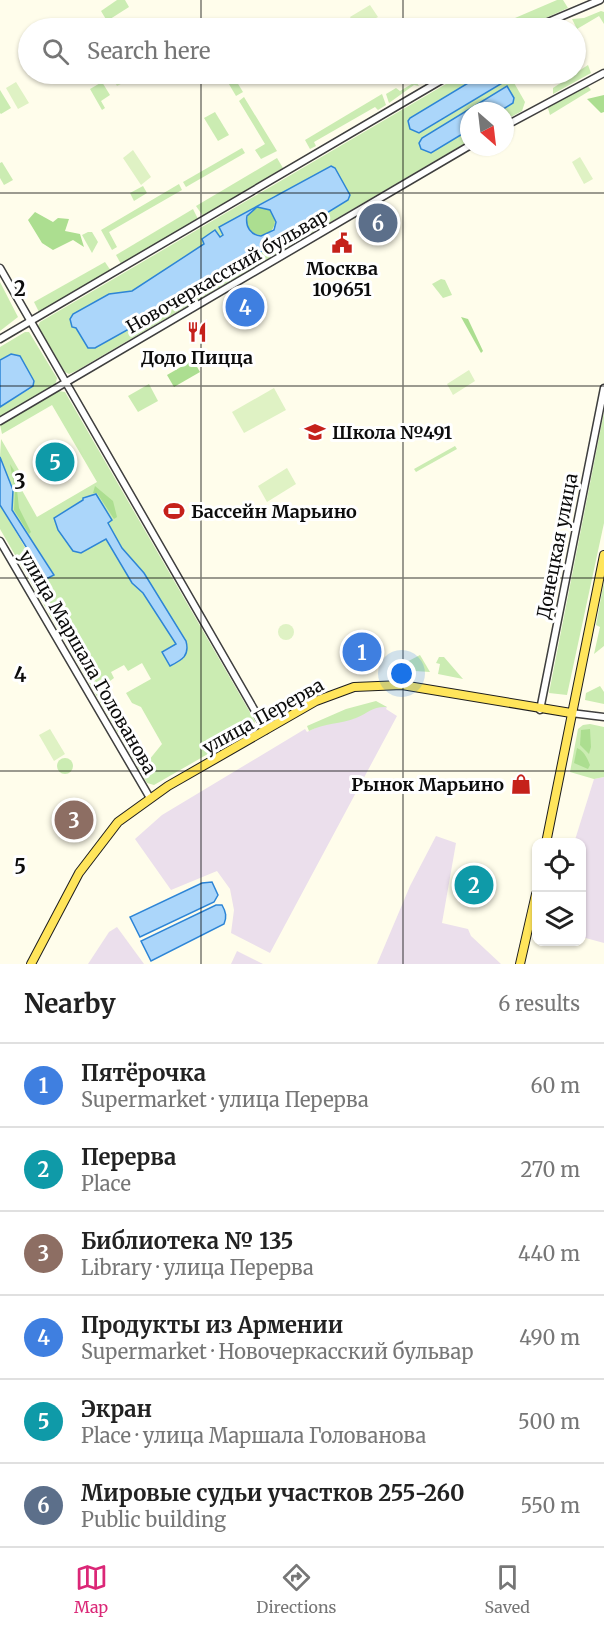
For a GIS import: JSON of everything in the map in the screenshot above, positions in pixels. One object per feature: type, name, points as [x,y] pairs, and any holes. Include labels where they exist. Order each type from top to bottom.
[{"type":"main road","points":[[547,838],[604,555]]},
{"type":"main road","name":"улица Перерва","points":[[31,964],[69,890],[95,849],[118,822],[150,798],[266,729],[337,692],[354,687],[383,685],[430,688],[540,710],[571,713]]},
{"type":"main road","points":[[520,964],[532,915]]},
{"type":"street","points":[[558,18],[600,0]]},
{"type":"street","points":[[586,83],[604,73]]},
{"type":"street","points":[[0,339],[435,84]]},
{"type":"street","points":[[514,121],[583,84]]},
{"type":"street","name":"Новочеркасский бульвар","points":[[0,421],[460,151]]},
{"type":"street","points":[[0,268],[29,322],[266,729]]},
{"type":"street","name":"Донецкая улица","points":[[540,710],[604,388]]},
{"type":"street","name":"улица Маршала Голованова","points":[[0,541],[150,798]]},
{"type":"street","name":"улица Перерва","points":[[571,713],[604,717]]},
{"type":"shaded area","points":[[376,706],[387,707],[386,709],[397,716],[270,953],[231,933],[234,910],[230,889],[217,871],[171,890],[135,839],[162,815],[305,729],[307,732],[319,726],[355,718]]},
{"type":"shaded area","points":[[604,777],[604,943],[586,938],[586,838],[576,838],[594,779]]},
{"type":"shaded area","points":[[436,836],[456,843],[442,923],[468,929],[471,936],[501,964],[377,964],[410,886]]},
{"type":"shaded area","points":[[117,927],[144,964],[88,964],[109,932]]},
{"type":"shaded area","points":[[237,951],[263,964],[231,964]]},
{"type":"green space","points":[[117,0],[125,0],[129,7],[112,18],[105,18],[101,11]]},
{"type":"green space","points":[[557,0],[563,0],[568,8],[546,18],[515,18]]},
{"type":"green space","points":[[370,5],[378,17],[351,18]]},
{"type":"green space","points":[[601,11],[604,12],[604,24],[599,16],[586,24],[586,18],[584,18]]},
{"type":"green space","points":[[588,65],[591,73],[586,76]]},
{"type":"green space","points":[[16,82],[29,103],[18,109],[6,88]]},
{"type":"green space","points":[[103,84],[110,95],[101,101],[105,108],[102,110],[90,89]]},
{"type":"green space","points":[[229,84],[238,84],[243,92],[236,96]]},
{"type":"green space","points":[[412,84],[419,86],[414,85],[389,103],[386,94],[396,88],[400,91]]},
{"type":"green space","points":[[446,84],[515,84],[525,102],[522,111],[514,115],[514,102],[460,102],[460,146],[76,371],[69,374],[65,372],[38,326],[40,322]],"holes":[[[308,178],[350,198],[299,230],[273,239],[272,245],[167,307],[151,309],[88,348],[76,328],[109,294],[132,291],[205,244],[215,230],[220,237],[223,235],[220,227],[274,196],[285,193]]]},
{"type":"green space","points":[[559,84],[571,84],[553,94],[553,88]]},
{"type":"green space","points":[[586,84],[591,90],[550,115],[547,105]]},
{"type":"green space","points":[[0,90],[11,108],[1,114],[0,113]]},
{"type":"green space","points":[[382,94],[386,105],[378,110],[375,107],[314,142],[316,146],[310,149],[305,140]]},
{"type":"green space","points":[[604,95],[604,112],[601,113],[587,99]]},
{"type":"green space","points":[[244,97],[277,151],[261,159],[255,150],[265,144],[239,101]]},
{"type":"green space","points":[[215,112],[229,135],[218,141],[204,118]]},
{"type":"green space","points":[[242,148],[245,153],[186,187],[183,182]]},
{"type":"green space","points":[[133,150],[151,177],[141,185],[123,158]]},
{"type":"green space","points":[[580,157],[593,179],[584,184],[572,162]]},
{"type":"green space","points":[[277,158],[283,168],[203,216],[196,206]]},
{"type":"green space","points":[[2,162],[13,180],[4,185],[0,178],[0,163]]},
{"type":"green space","points":[[179,184],[182,190],[109,232],[117,247],[112,250],[101,230]]},
{"type":"green space","points":[[143,186],[147,193],[134,201],[130,193]]},
{"type":"green space","points":[[261,207],[271,211],[275,221],[271,231],[261,235],[251,231],[247,221],[251,211]]},
{"type":"green space","points":[[193,209],[198,219],[121,264],[116,255]]},
{"type":"green space","points":[[35,212],[53,222],[58,218],[69,219],[65,231],[80,234],[84,247],[73,240],[53,250],[42,243],[28,220]]},
{"type":"green space","points":[[92,232],[98,242],[92,253],[82,235]]},
{"type":"green space","points":[[105,262],[111,271],[39,312],[34,302]]},
{"type":"green space","points":[[441,279],[445,280],[452,295],[443,298],[432,284]]},
{"type":"green space","points":[[0,282],[18,317],[0,331]]},
{"type":"green space","points":[[461,317],[468,319],[483,351],[481,353]]},
{"type":"green space","points":[[25,332],[29,332],[57,378],[55,386],[0,418],[0,407],[30,389],[34,381],[19,356],[11,354],[0,360],[0,347]]},
{"type":"green space","points":[[193,360],[200,372],[174,387],[167,375]]},
{"type":"green space","points":[[469,370],[475,381],[453,395],[447,384]]},
{"type":"green space","points":[[149,384],[158,401],[138,412],[128,396]]},
{"type":"green space","points":[[274,388],[286,410],[244,433],[232,412]]},
{"type":"green space","points":[[58,391],[65,392],[255,721],[253,728],[154,785],[147,783],[0,529],[0,505],[43,578],[54,574],[12,510],[13,490],[0,457],[1,439],[24,479],[19,485],[37,517],[97,482],[52,405],[2,434],[0,425]],"holes":[[[96,494],[112,520],[108,523],[122,548],[144,573],[184,658],[171,666],[163,652],[176,644],[143,593],[132,583],[106,539],[81,553],[73,551],[58,530],[54,518]],[[142,663],[151,679],[126,693],[132,703],[141,707],[162,744],[149,760],[139,756],[115,710],[109,712],[103,701],[107,697],[102,687],[114,678],[111,672],[124,665],[128,671]]]},
{"type":"green space","points":[[604,412],[604,523],[567,695],[549,693]]},
{"type":"green space","points":[[455,446],[457,449],[416,472],[414,469]]},
{"type":"green space","points":[[10,464],[15,472],[19,508],[31,532],[29,534],[14,510],[15,491]]},
{"type":"green space","points":[[287,468],[296,484],[267,502],[258,486]]},
{"type":"green space","points":[[95,486],[113,501],[117,517],[114,519],[97,493],[93,493]]},
{"type":"green space","points":[[604,581],[604,646],[594,654],[600,627],[596,625]]},
{"type":"green space","points":[[283,624],[289,624],[294,632],[292,638],[283,640],[278,635],[278,629]]},
{"type":"green space","points":[[420,655],[430,672],[399,670],[399,666]]},
{"type":"green space","points":[[439,657],[444,657],[463,679],[438,674],[440,664],[436,663]]},
{"type":"green space","points":[[600,686],[604,692],[604,704],[585,700],[586,693]]},
{"type":"green space","points":[[376,701],[387,707],[374,709],[350,720],[309,731],[307,726],[346,709]]},
{"type":"green space","points":[[590,724],[604,727],[604,777],[594,779],[570,772],[578,729]]},
{"type":"green space","points":[[50,729],[65,754],[54,761],[39,735]]},
{"type":"green space","points":[[590,729],[589,754],[580,745],[581,730]]},
{"type":"green space","points":[[577,748],[586,757],[590,765],[588,769],[574,763]]},
{"type":"green space","points":[[65,758],[73,766],[65,774],[57,766]]},
{"type":"water","points":[[466,84],[501,84],[471,102],[460,102],[460,108],[419,133],[410,129],[408,121]]},
{"type":"water","points":[[507,86],[514,98],[513,102],[481,102]]},
{"type":"water","points":[[460,115],[460,135],[431,153],[421,149],[419,143],[422,138]]},
{"type":"water","points":[[331,166],[335,168],[350,195],[348,200],[299,230],[274,239],[272,245],[166,307],[141,315],[131,321],[129,329],[95,348],[88,348],[76,328],[72,327],[70,319],[73,314],[109,294],[132,291],[204,244],[202,239],[215,230],[220,237],[223,235],[219,227]],"holes":[[[257,207],[270,210],[276,222],[274,230],[261,236],[252,232],[247,224],[247,216]]]},
{"type":"water","points":[[11,354],[20,356],[34,381],[33,386],[0,407],[0,360]]},
{"type":"water","points":[[0,457],[13,490],[12,510],[54,575],[46,579],[0,505]]},
{"type":"water","points":[[96,494],[112,520],[108,523],[122,548],[144,573],[186,641],[186,654],[170,666],[162,652],[176,644],[143,593],[132,583],[106,539],[81,553],[73,551],[58,530],[54,518],[83,498]]},
{"type":"water","points":[[212,882],[218,895],[214,902],[140,937],[130,917],[202,883]]},
{"type":"water","points":[[216,905],[222,905],[226,917],[224,924],[151,961],[141,941]]},
{"type":"place","name":"Мировые судьи участков 255-260","points":[[378,223]]},
{"type":"place","name":"Москва 109651","points":[[342,243]]},
{"type":"place","name":"Продукты из Армении","points":[[245,307]]},
{"type":"place","name":"Додо Пицца","points":[[197,332]]},
{"type":"place","name":"Школа №491","points":[[315,432]]},
{"type":"place","name":"Экран","points":[[55,462]]},
{"type":"place","name":"Бассейн Марьино","points":[[174,511]]},
{"type":"place","name":"Пятёрочка","points":[[362,652]]},
{"type":"place","name":"Рынок Марьино","points":[[521,784]]},
{"type":"place","name":"Библиотека № 135","points":[[74,820]]},
{"type":"place","name":"Перерва","points":[[474,885]]}]
